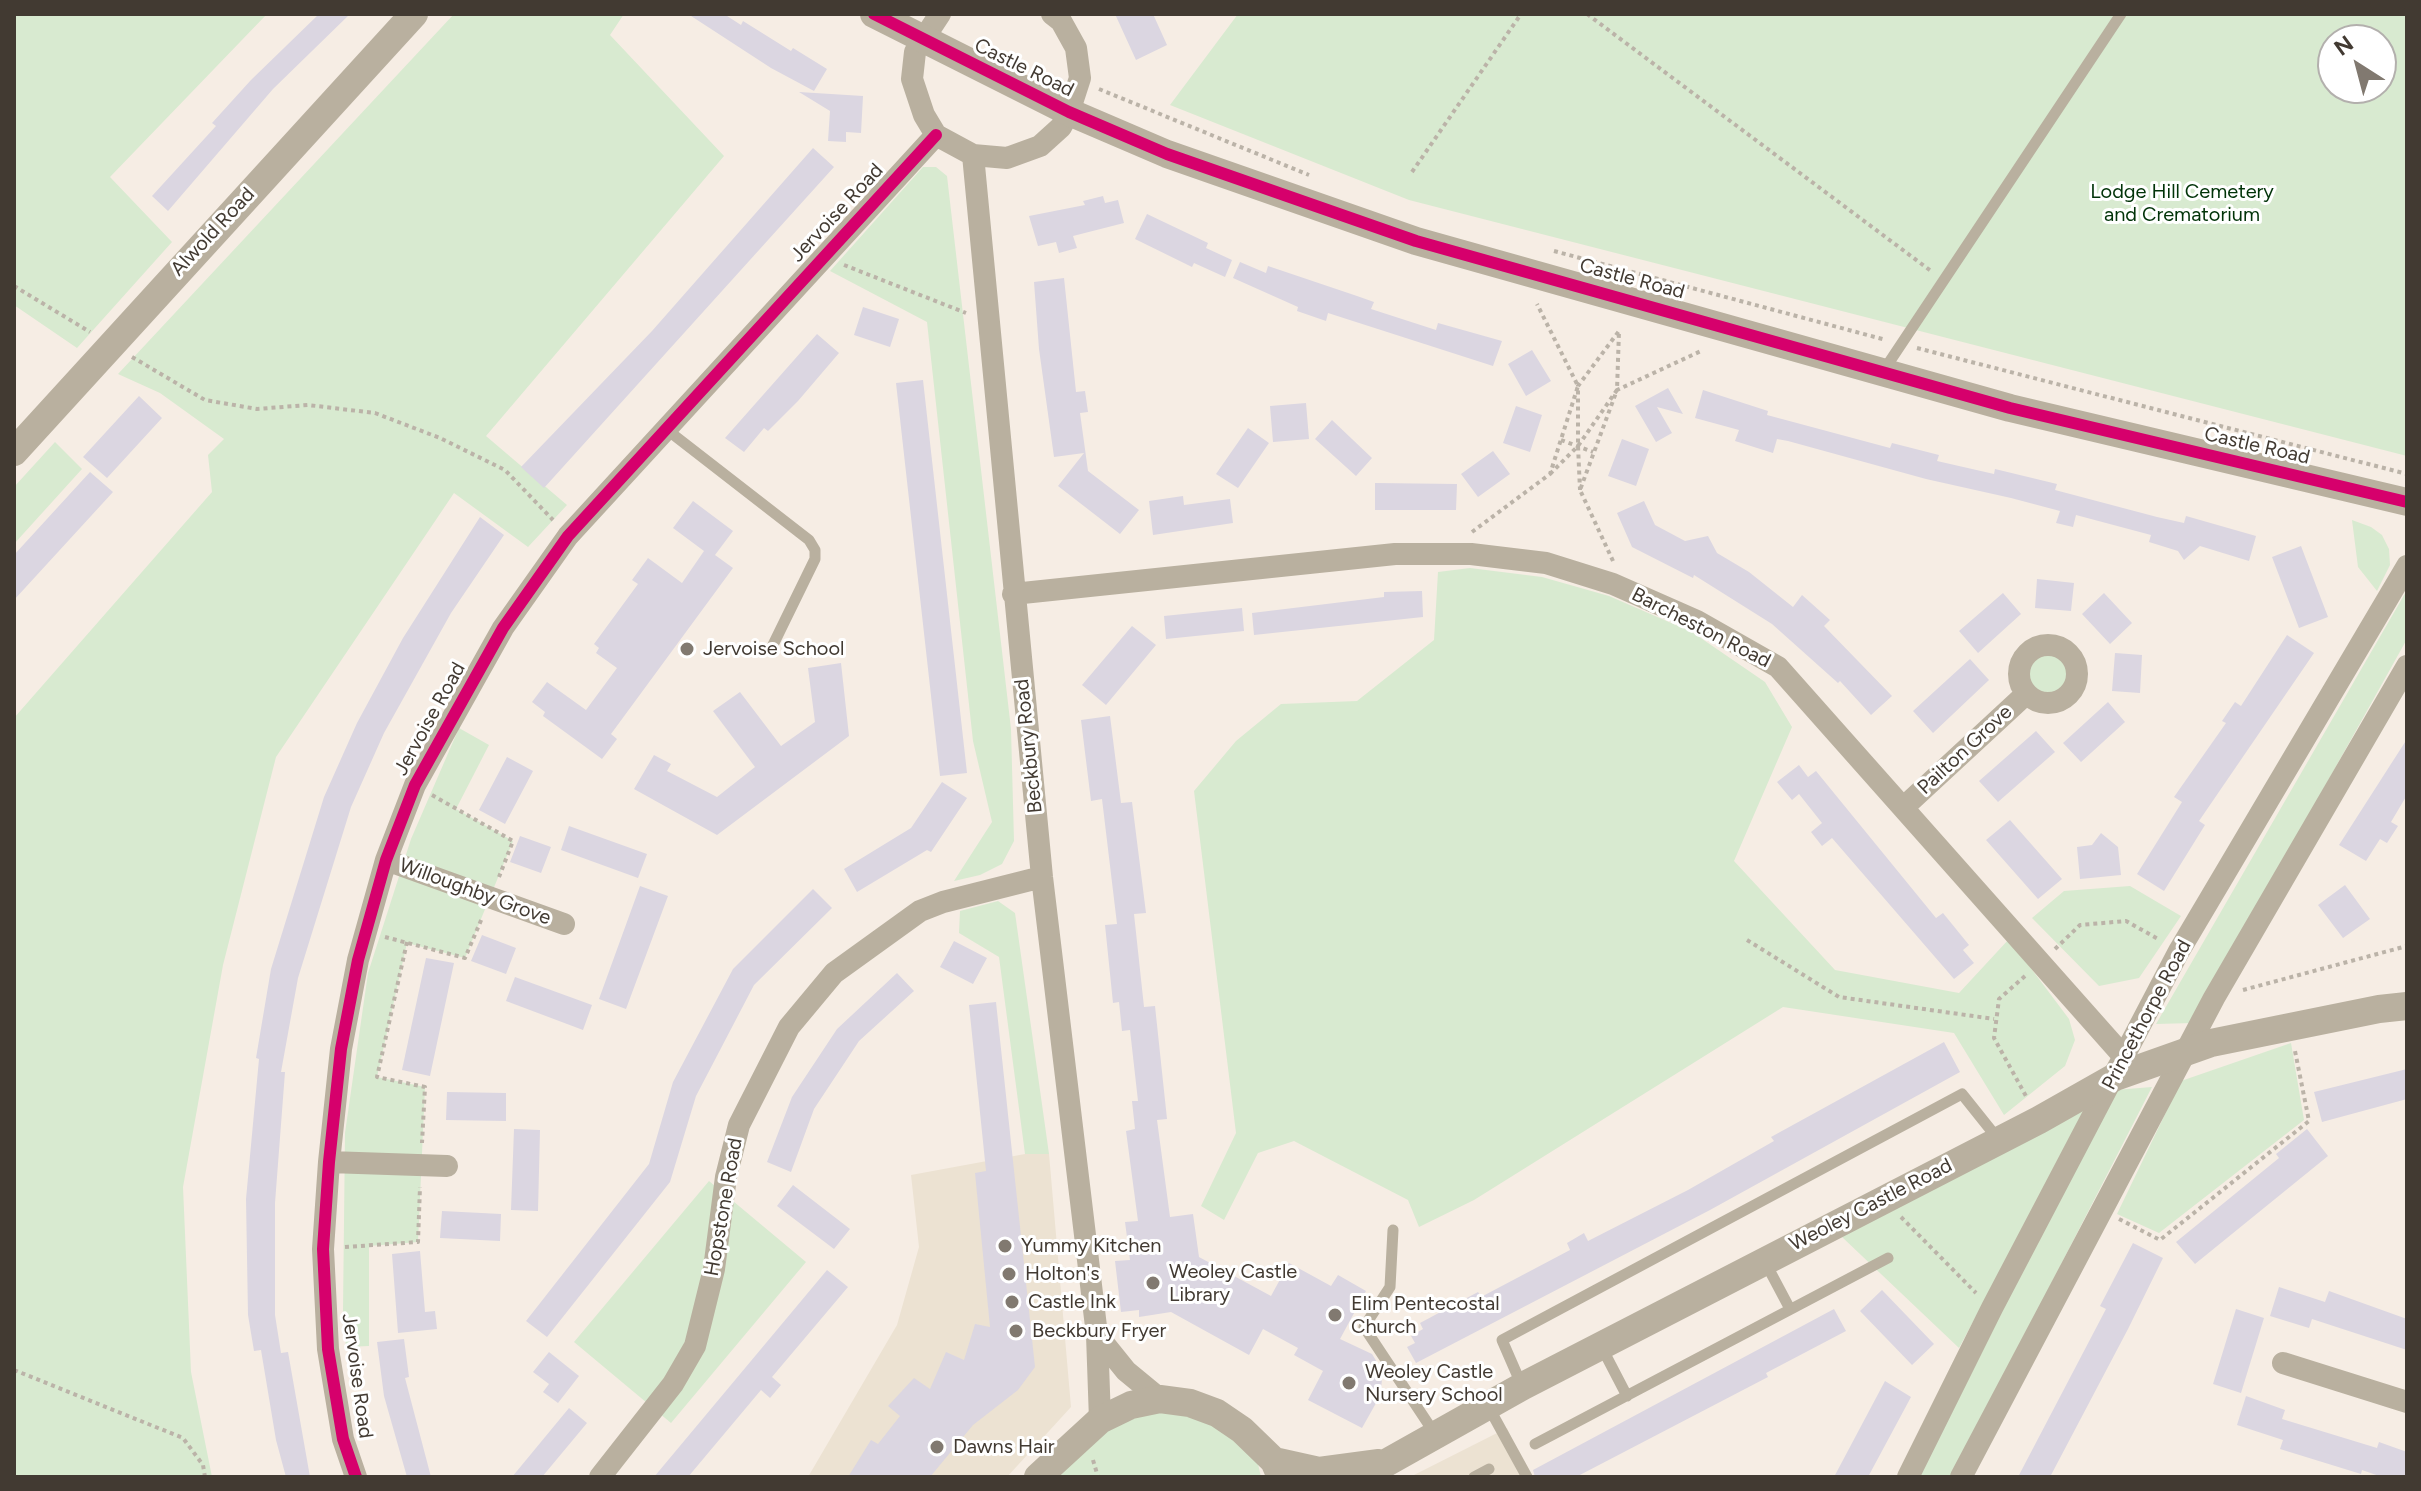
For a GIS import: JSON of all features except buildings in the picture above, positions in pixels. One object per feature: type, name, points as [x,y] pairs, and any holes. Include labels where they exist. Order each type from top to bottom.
[{"type":"street","name":"Alwold Road","points":[[14,452],[414,14]]},
{"type":"street","name":"Castle Road","points":[[874,14],[1069,112],[1167,154],[1416,241],[2010,408],[2407,502]]},
{"type":"street","points":[[940,14],[915,52],[912,79],[924,115],[936,135],[973,155],[1007,158],[1040,146],[1061,127],[1080,78],[1076,48],[1061,21],[1052,14]]},
{"type":"street","name":"Jervoise Road","points":[[356,1477],[343,1439],[328,1349],[323,1249],[329,1162],[349,1005],[386,860],[422,772],[503,628],[568,536],[936,135]]},
{"type":"street","name":"Beckbury Road","points":[[973,155],[1042,877],[1097,1335],[1100,1420]]},
{"type":"street","name":"Barcheston Road","points":[[1013,594],[1395,554],[1471,554],[1546,563],[1613,584],[1697,621],[1778,667],[1905,806],[2120,1067]]},
{"type":"street","name":"Princethorpe Road","points":[[1908,1477],[1992,1308],[2179,951],[2407,566]]},
{"type":"street","points":[[1961,1477],[2214,998],[2407,666]]},
{"type":"street","name":"Pailton Grove","points":[[1905,806],[2026,694]]},
{"type":"street","name":"Willoughby Grove","points":[[386,860],[564,924]]},
{"type":"street","name":"Hopstone Road","points":[[600,1477],[673,1384],[695,1346],[714,1269],[726,1177],[739,1125],[789,1027],[834,973],[920,911],[943,902],[1042,877]]},
{"type":"street","name":"Weoley Castle Road","points":[[1361,1477],[1523,1386],[1998,1140],[2120,1067],[2290,1026],[2393,1007],[2407,995]]},
{"type":"street","points":[[329,1162],[447,1166]]},
{"type":"street","points":[[1097,1335],[1126,1371],[1160,1399]]},
{"type":"street","points":[[2283,1363],[2407,1402]]},
{"type":"street","points":[[1038,1477],[1100,1420],[1131,1405],[1160,1399],[1190,1403],[1217,1413],[1242,1430],[1277,1469]]},
{"type":"street","name":"Weoley Castle Road","points":[[1277,1469],[1319,1471],[1386,1462]]},
{"type":"lane","points":[[1883,370],[2121,14]]},
{"type":"lane","points":[[666,429],[809,540],[815,550],[815,559],[771,649]]},
{"type":"lane","points":[[1523,1386],[1502,1340],[1962,1094],[1998,1140]]},
{"type":"lane","points":[[1393,1230],[1390,1287],[1364,1327],[1436,1434]]},
{"type":"lane","points":[[1535,1444],[1888,1258]]},
{"type":"lane","points":[[1763,1260],[1790,1309]]},
{"type":"lane","points":[[1601,1346],[1627,1396]]},
{"type":"lane","points":[[1487,1406],[1527,1477]]},
{"type":"lane","points":[[1474,1477],[1489,1469]]},
{"type":"path","points":[[1412,172],[1521,14]]},
{"type":"path","points":[[1587,14],[1942,280]]},
{"type":"path","points":[[1080,78],[1115,98],[1312,176]]},
{"type":"path","points":[[1548,250],[2407,474]]},
{"type":"path","points":[[823,257],[987,321]]},
{"type":"path","points":[[14,286],[205,400],[257,409],[308,405],[375,413],[440,438],[505,470],[568,536]]},
{"type":"path","points":[[1537,304],[1578,386],[1580,490],[1613,561],[1613,584]]},
{"type":"path","points":[[1550,474],[1578,386],[1619,331],[1617,390],[1580,490]]},
{"type":"path","points":[[1471,554],[1472,531],[1550,474],[1578,446],[1617,390],[1701,351]]},
{"type":"path","points":[[1561,440],[1593,452]]},
{"type":"path","points":[[1747,940],[1839,997],[1994,1019]]},
{"type":"path","points":[[323,1249],[418,1242],[425,1087],[377,1077],[407,942]]},
{"type":"path","points":[[2214,998],[2407,946]]},
{"type":"path","points":[[2113,1216],[2160,1240],[2309,1121],[2290,1026]]},
{"type":"path","points":[[1882,1199],[1992,1308]]},
{"type":"path","points":[[14,1370],[183,1438],[203,1465],[205,1477]]},
{"type":"path","points":[[1086,1452],[1095,1464],[1098,1477]]},
{"type":"shaded area","points":[[1025,1154],[1049,1154],[1071,1407],[1007,1477],[808,1477],[897,1325],[919,1247],[911,1175]]},
{"type":"shaded area","points":[[1507,1428],[1529,1477],[1410,1477]]},
{"type":"green space","points":[[14,14],[267,14],[110,177],[172,242],[77,348],[14,305]]},
{"type":"green space","points":[[454,14],[624,14],[610,35],[724,156],[486,436],[567,505],[528,547],[454,493],[276,757],[223,965],[183,1187],[191,1372],[212,1477],[14,1477],[14,718],[212,492],[208,455],[224,439],[160,393],[118,374]]},
{"type":"green space","name":"Lodge Hill Cemetery and Crematorium","points":[[1238,14],[2407,14],[2407,456],[1409,200],[1170,105]]},
{"type":"green space","points":[[923,167],[936,167],[947,176],[1011,729],[1014,841],[1002,864],[980,875],[954,881],[992,822],[973,741],[927,322],[830,271]]},
{"type":"green space","points":[[55,442],[82,469],[14,544],[14,487]]},
{"type":"green space","points":[[2352,520],[2382,535],[2389,549],[2390,565],[2377,591],[2358,567]]},
{"type":"green space","points":[[1470,568],[1542,577],[1609,596],[1692,632],[1765,682],[1792,727],[1734,861],[1835,970],[1959,993],[2009,939],[2069,1019],[2075,1040],[2065,1066],[2004,1115],[1954,1033],[1783,1007],[1474,1200],[1419,1227],[1408,1200],[1294,1141],[1258,1153],[1224,1220],[1201,1206],[1236,1133],[1194,791],[1236,741],[1281,704],[1357,701],[1434,640],[1438,572]]},
{"type":"green space","points":[[2407,590],[2407,639],[2193,1023],[2156,1024]]},
{"type":"green space","points":[[2046,650],[2055,651],[2063,657],[2069,665],[2069,683],[2063,691],[2055,697],[2046,698],[2037,697],[2029,691],[2023,683],[2022,674],[2023,665],[2029,657],[2037,651]]},
{"type":"green space","points":[[459,728],[489,745],[456,809],[513,841],[465,958],[407,943],[377,1077],[425,1087],[418,1242],[369,1246],[369,1346],[346,1347],[343,1310],[345,1133],[368,973],[411,839]]},
{"type":"green space","points":[[2130,886],[2181,916],[2139,978],[2099,986],[2032,918],[2064,891]]},
{"type":"green space","points":[[998,901],[1015,913],[1049,1154],[1025,1154],[999,957],[959,933],[960,911]]},
{"type":"green space","points":[[2291,1043],[2304,1120],[2159,1233],[2117,1214],[2181,1081]]},
{"type":"green space","points":[[2152,1087],[1952,1477],[1917,1477],[2115,1090]]},
{"type":"green space","points":[[2094,1097],[1959,1348],[1842,1237]]},
{"type":"green space","points":[[709,1181],[806,1262],[671,1423],[574,1342]]},
{"type":"green space","points":[[1188,1407],[1256,1455],[1261,1477],[1041,1477],[1102,1422]]},
{"type":"cycle path","points":[[874,14],[1069,112],[1167,154],[1416,241],[2010,408],[2407,502]]},
{"type":"cycle path","points":[[356,1477],[343,1439],[328,1349],[323,1249],[329,1162],[341,1049],[358,960],[386,860],[415,785],[503,628],[568,536],[936,135]]},
{"type":"place","name":"Jervoise School","points":[[687,649]]},
{"type":"place","name":"Yummy Kitchen","points":[[1005,1246]]},
{"type":"place","name":"Holton's","points":[[1009,1274]]},
{"type":"place","name":"Weoley Castle Library","points":[[1153,1283]]},
{"type":"place","name":"Castle Ink","points":[[1012,1302]]},
{"type":"place","name":"Elim Pentecostal Church","points":[[1335,1315]]},
{"type":"place","name":"Beckbury Fryer","points":[[1016,1331]]},
{"type":"place","name":"Weoley Castle Nursery School","points":[[1349,1383]]},
{"type":"place","name":"Dawns Hair","points":[[937,1447]]}]
